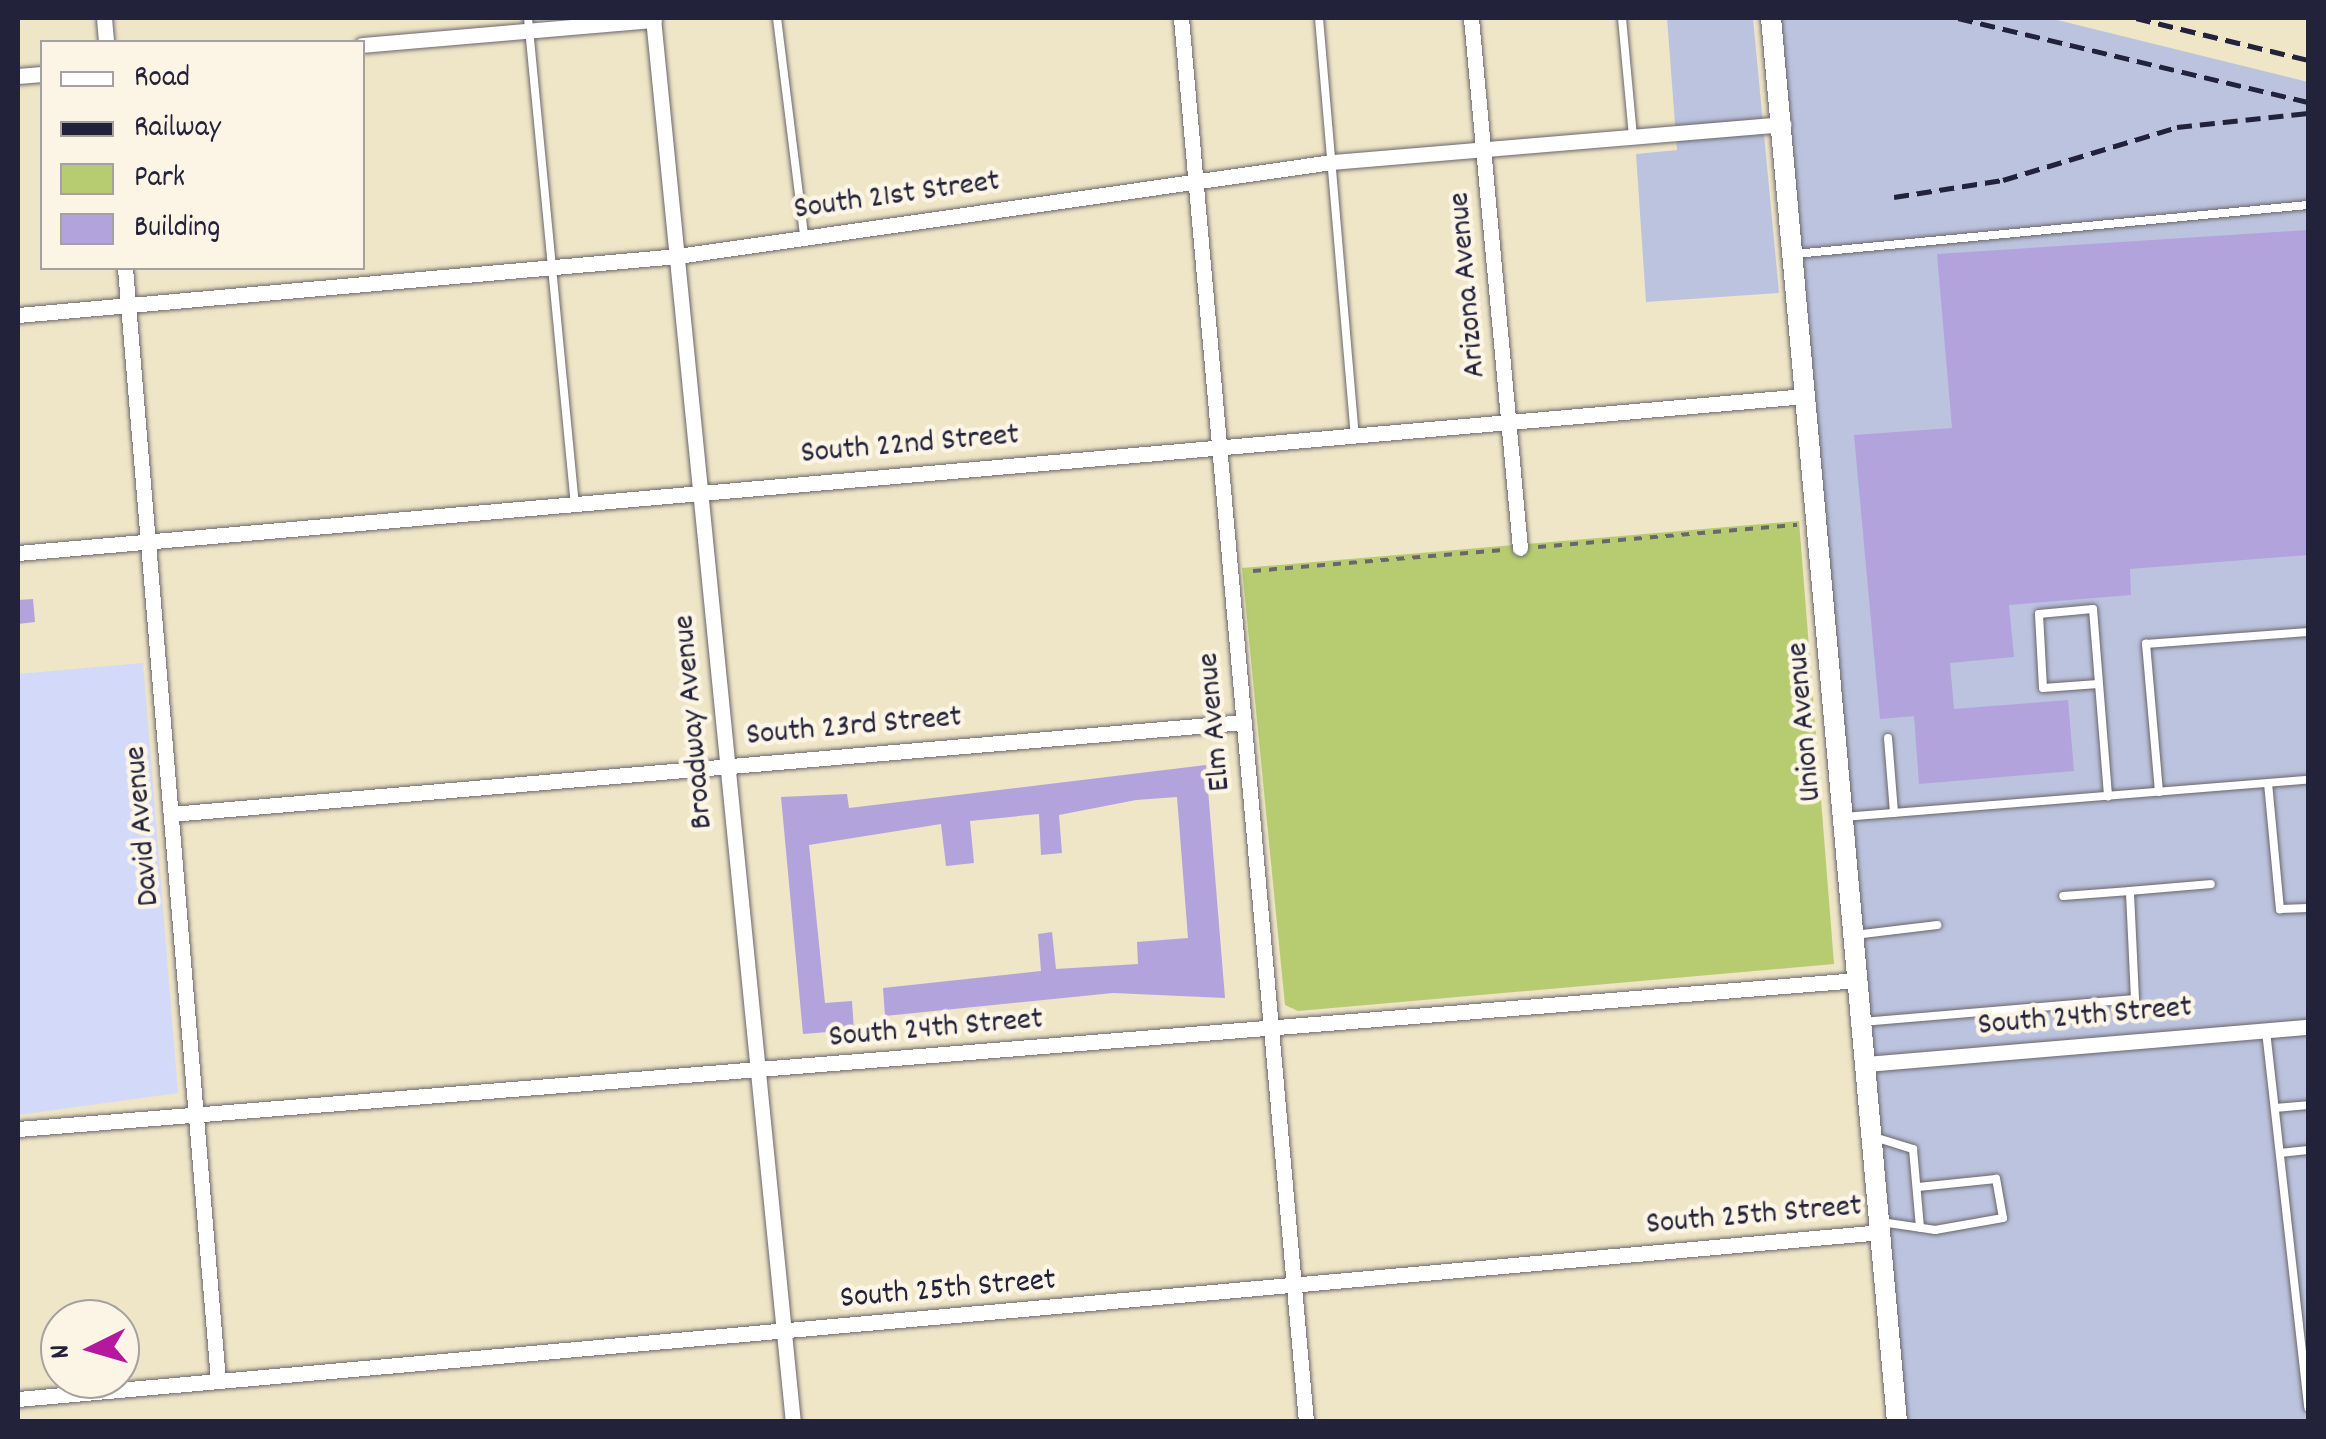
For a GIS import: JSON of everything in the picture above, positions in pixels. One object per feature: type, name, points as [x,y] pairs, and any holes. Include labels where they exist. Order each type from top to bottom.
[{"type":"street","name":"Elm Avenue","points":[[1181,18],[1306,1422]]},
{"type":"street","name":"Arizona Avenue","points":[[1471,18],[1520,548]]},
{"type":"street","name":"Union Avenue","points":[[1772,18],[1897,1422]]},
{"type":"street","points":[[365,45],[529,24],[654,19]]},
{"type":"street","name":"Broadway Avenue","points":[[654,19],[793,1422]]},
{"type":"street","name":"South 21st Street","points":[[18,315],[678,256],[1332,162],[1783,124]]},
{"type":"street","name":"David Avenue","points":[[125,270],[218,1380]]},
{"type":"street","name":"South 22nd Street","points":[[18,553],[1807,396]]},
{"type":"street","name":"South 23rd Street","points":[[171,814],[1244,722]]},
{"type":"street","name":"South 24th Street","points":[[18,1128],[758,1073],[1858,980]]},
{"type":"street","name":"South 24th Street","points":[[1866,1064],[2308,1027]]},
{"type":"street","name":"South 25th Street","points":[[18,1399],[1294,1288],[1881,1227]]},
{"type":"lane","points":[[777,18],[804,239]]},
{"type":"lane","points":[[1319,18],[1355,434]]},
{"type":"lane","points":[[1622,18],[1633,136]]},
{"type":"lane","points":[[529,24],[575,503]]},
{"type":"lane","points":[[1794,254],[2308,205]]},
{"type":"lane","points":[[2098,684],[2043,688],[2039,614],[2093,609],[2108,796]]},
{"type":"lane","points":[[2160,792],[2146,644],[2308,632]]},
{"type":"lane","points":[[1888,738],[1894,813]]},
{"type":"lane","points":[[1844,817],[2308,780]]},
{"type":"lane","points":[[2268,783],[2280,909],[2308,908]]},
{"type":"lane","points":[[2063,896],[2211,884]]},
{"type":"lane","points":[[1862,1022],[2135,999],[2130,891]]},
{"type":"lane","points":[[1854,935],[1937,925]]},
{"type":"lane","points":[[2266,1031],[2308,1408]]},
{"type":"lane","points":[[2275,1108],[2308,1104]]},
{"type":"lane","points":[[1874,1137],[1913,1149],[1920,1228]]},
{"type":"lane","points":[[2280,1153],[2308,1150]]},
{"type":"lane","points":[[1881,1227],[1920,1228],[2003,1218],[1996,1179],[1918,1187]]},
{"type":"shaded area","points":[[1667,18],[1753,18],[1779,293],[1646,302],[1636,154],[1677,150]]},
{"type":"shaded area","points":[[1771,18],[2049,18],[2308,82],[2308,1421],[1897,1421]]},
{"type":"shaded area","points":[[143,663],[178,1093],[18,1115],[18,674]]},
{"type":"green space","points":[[1799,521],[1834,964],[1298,1011],[1285,1005],[1242,568]]},
{"type":"building","points":[[2308,230],[2308,555],[2130,569],[2131,595],[2009,605],[2014,657],[1950,663],[1954,709],[2068,700],[2074,771],[1919,784],[1914,716],[1880,719],[1854,435],[1952,428],[1937,254]]},
{"type":"building","points":[[33,599],[35,622],[18,624],[18,600]]},
{"type":"building","points":[[1206,765],[1225,998],[1113,993],[885,1016],[883,988],[1041,971],[1038,934],[1052,932],[1056,969],[1138,964],[1137,942],[1188,938],[1177,797],[1136,800],[1059,815],[1062,853],[1041,855],[1039,814],[970,821],[974,863],[946,866],[941,824],[809,845],[825,1003],[852,1001],[854,1030],[803,1034],[781,797],[847,794],[849,808]]},
{"type":"railway","points":[[1958,18],[2308,102]]},
{"type":"railway","points":[[2136,18],[2308,60]]},
{"type":"railway","points":[[1894,197],[2003,180],[2177,127],[2308,113]]}]
